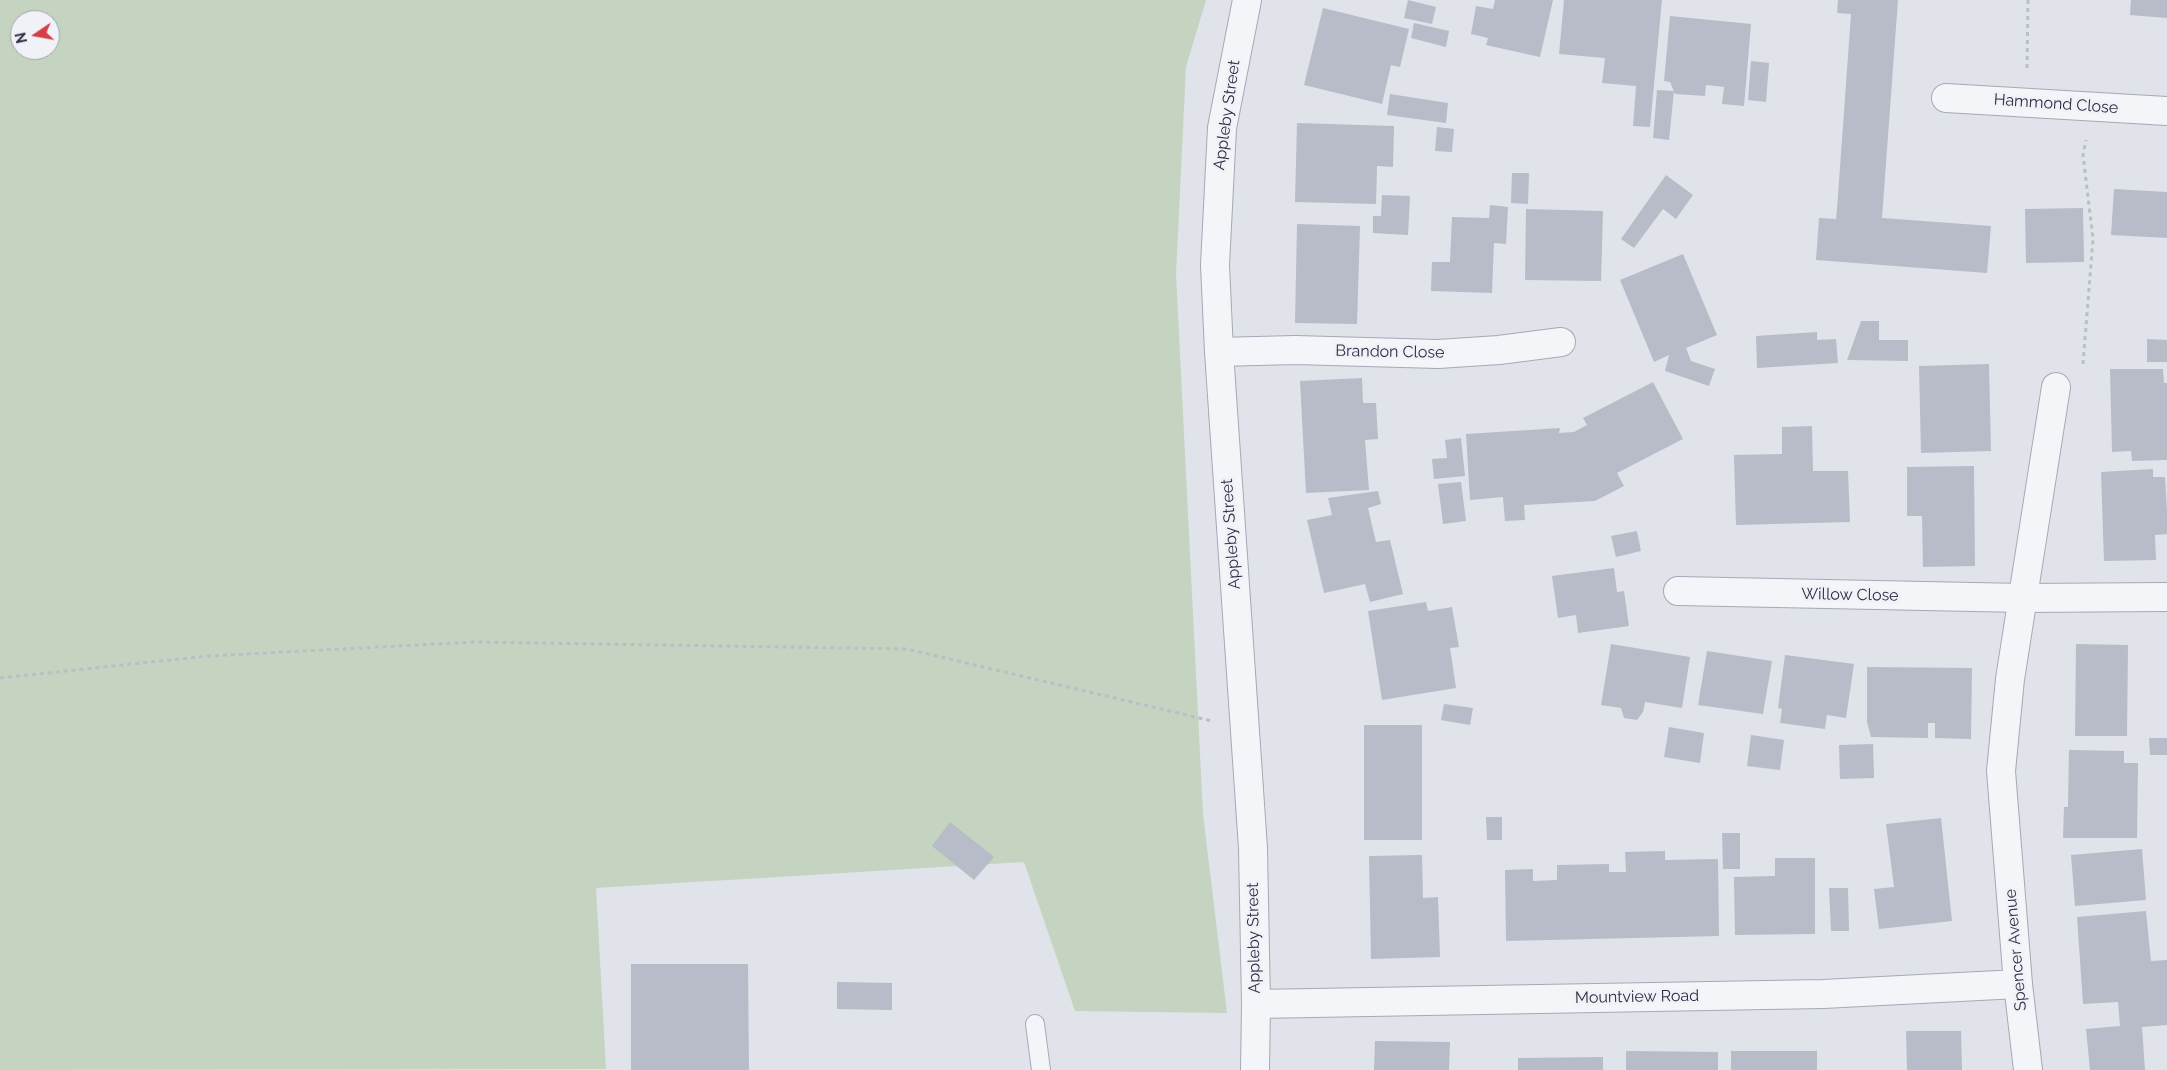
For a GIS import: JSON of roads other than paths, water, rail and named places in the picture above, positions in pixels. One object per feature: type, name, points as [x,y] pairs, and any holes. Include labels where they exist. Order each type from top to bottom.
[{"type":"street","name":"Appleby Street","points":[[1247,0],[1222,128],[1215,265],[1219,352],[1253,848],[1256,1004],[1255,1070]]},
{"type":"street","name":"Hammond Close","points":[[1946,98],[2026,101],[2167,111]]},
{"type":"street","name":"Brandon Close","points":[[1219,352],[1295,350],[1438,354],[1499,350],[1561,342]]},
{"type":"street","points":[[2023,598],[2056,387]]},
{"type":"street","name":"Willow Close","points":[[1678,592],[2023,598],[2167,597]]},
{"type":"street","name":"Spencer Avenue","points":[[2023,598],[2010,678],[2001,771],[2018,984],[2028,1070]]},
{"type":"street","name":"Mountview Road","points":[[1256,1004],[1823,994],[2018,984]]},
{"type":"lane","points":[[1035,1024],[1042,1070]]}]
